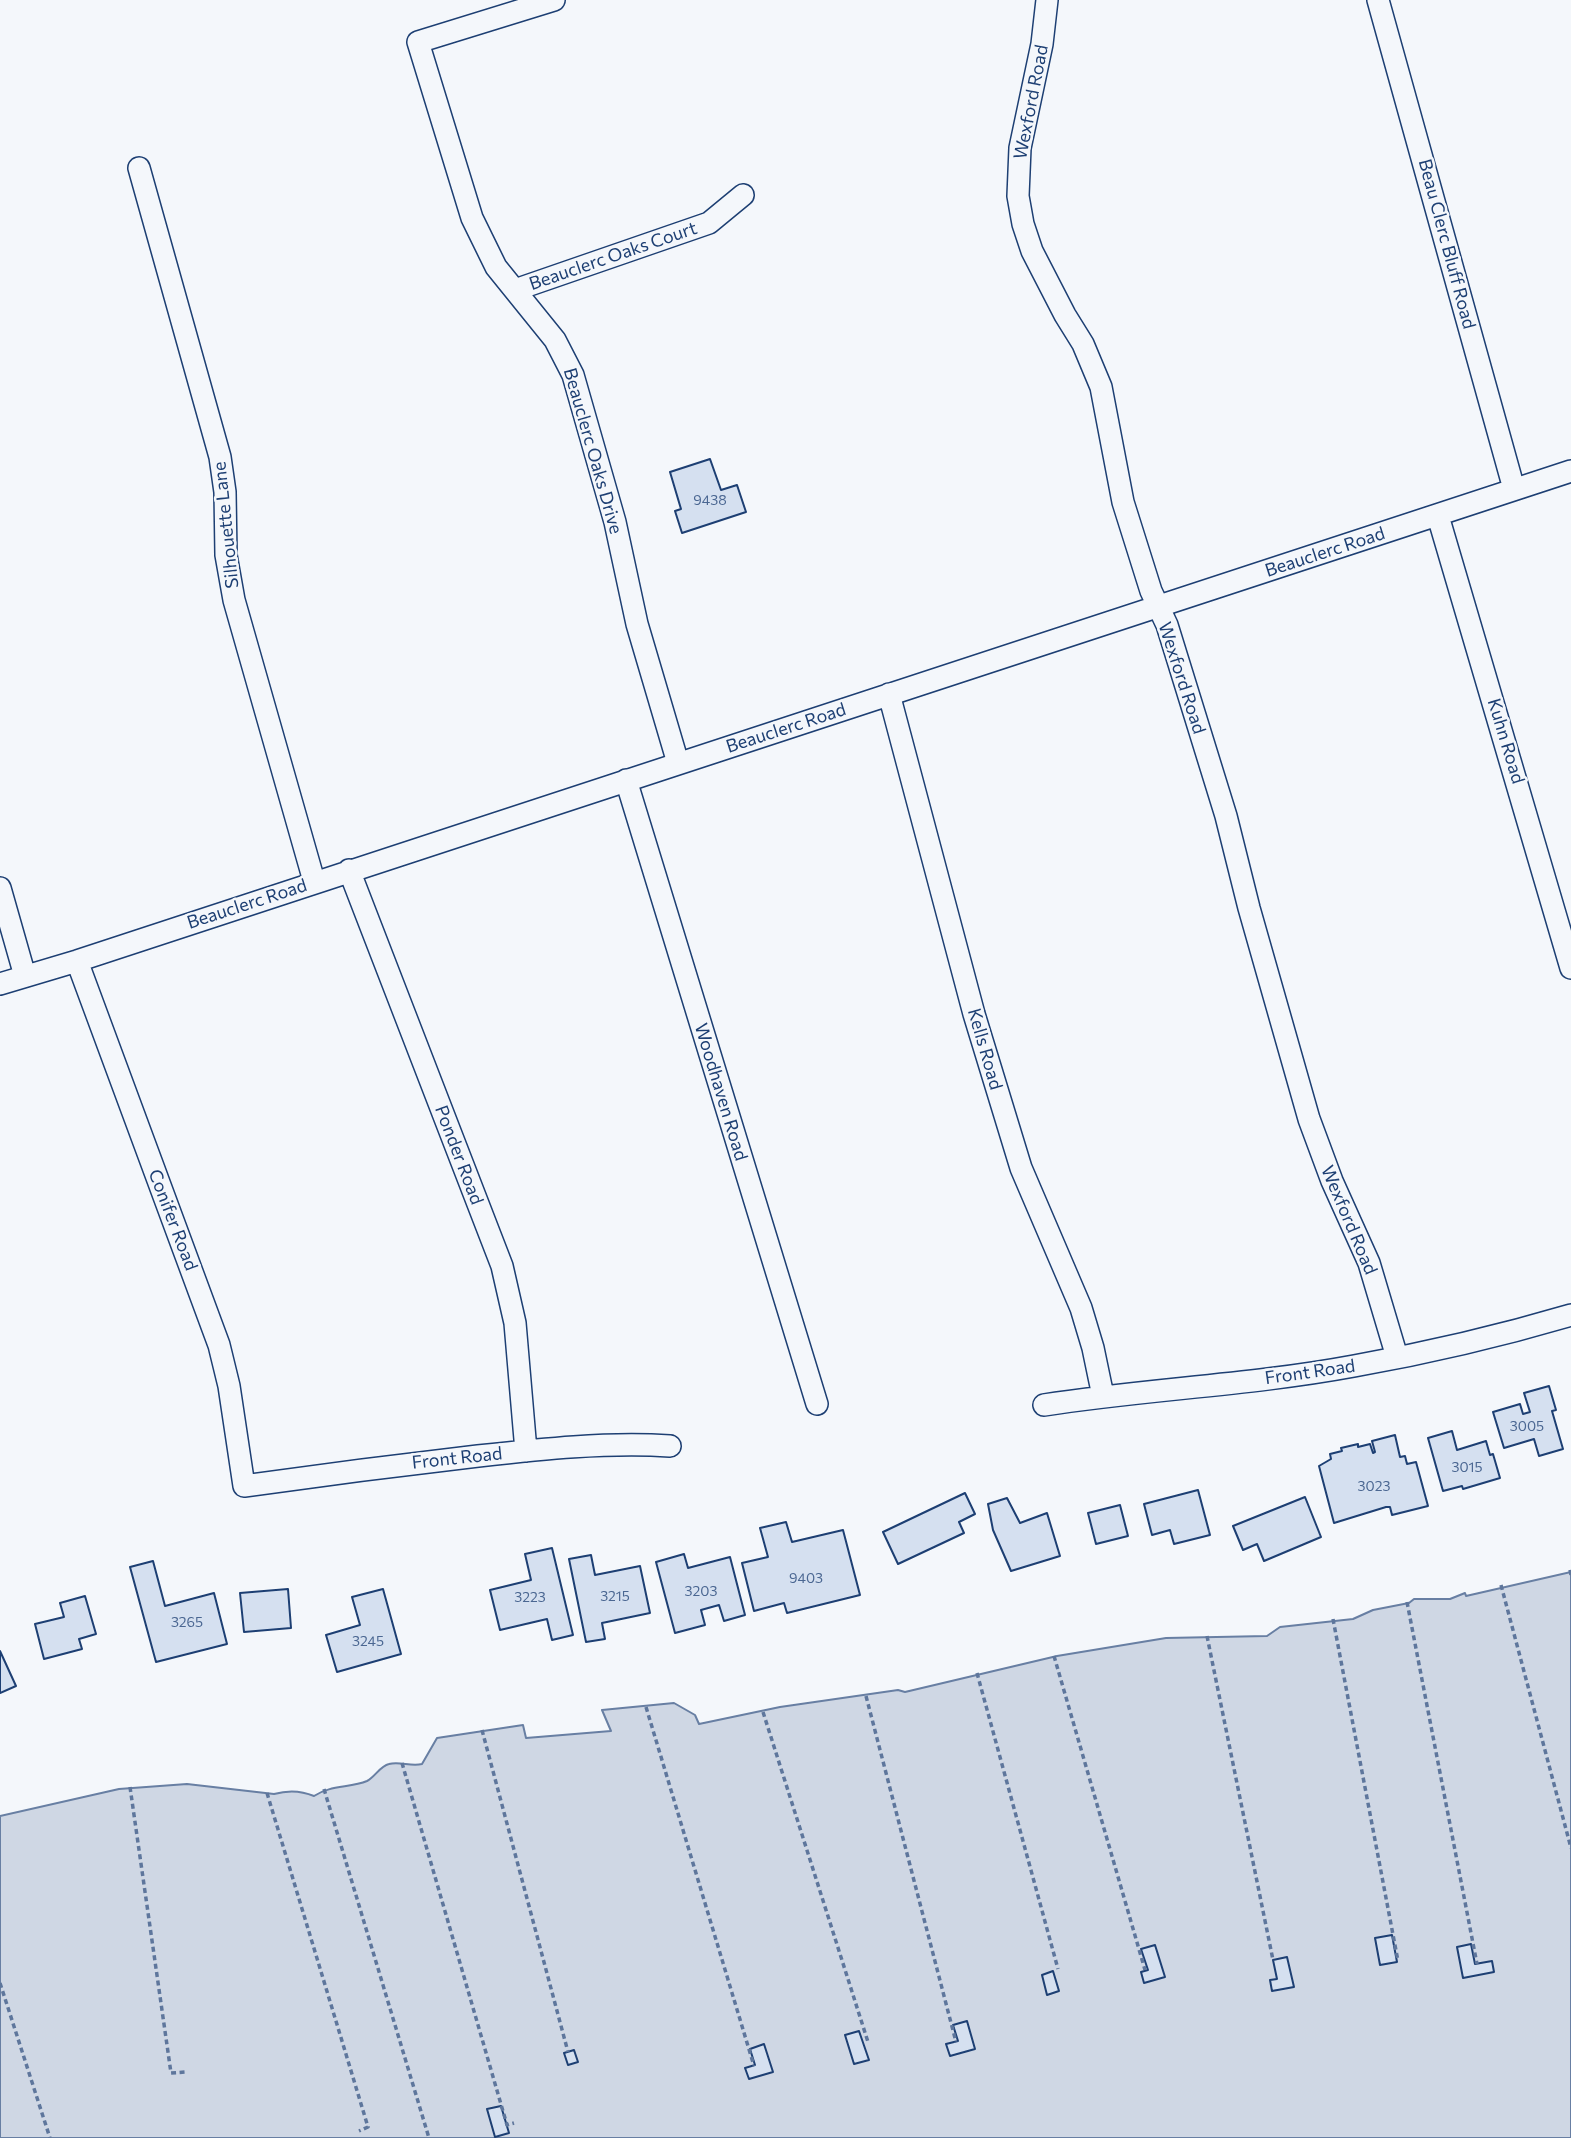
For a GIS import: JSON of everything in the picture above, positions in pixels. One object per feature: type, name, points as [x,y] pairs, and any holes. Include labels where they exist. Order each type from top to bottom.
[{"type":"street","name":"Beauclerc Oaks Drive","points":[[554,0],[418,42],[472,218],[496,267],[555,340],[573,375],[615,522],[638,624],[678,763]]},
{"type":"street","name":"Wexford Road","points":[[1047,0],[1042,44],[1020,148],[1018,196],[1023,224],[1032,251],[1083,344],[1098,378],[1123,502],[1151,591],[1167,625],[1226,816],[1249,908],[1309,1119],[1332,1181],[1369,1263],[1397,1357]]},
{"type":"street","name":"Beau Clerc Bluff Road","points":[[1378,0],[1514,489]]},
{"type":"street","name":"Silhouette Lane","points":[[139,168],[220,457],[225,492],[226,555],[234,600],[314,881]]},
{"type":"street","name":"Beauclerc Oaks Court","points":[[515,290],[709,223],[743,195]]},
{"type":"street","name":"Beauclerc Road","points":[[0,984],[1571,471]]},
{"type":"street","name":"Kuhn Road","points":[[1438,516],[1571,968]]},
{"type":"street","name":"Kells Road","points":[[889,694],[974,1014],[1021,1168],[1081,1308],[1103,1396]]},
{"type":"street","name":"Woodhaven Road","points":[[625,780],[817,1404]]},
{"type":"street","name":"Ponder Road","points":[[349,870],[502,1266],[515,1323],[526,1451]]},
{"type":"street","points":[[0,888],[25,976]]},
{"type":"street","name":"Conifer Road","points":[[77,961],[219,1345],[229,1386],[244,1486]]},
{"type":"street","name":"Front Road","points":[[1044,1405],[1353,1366],[1434,1350],[1571,1315]]},
{"type":"street","name":"Front Road","points":[[244,1486],[526,1451],[625,1443],[670,1446]]},
{"type":"path","points":[[1501,1585],[1571,1848]]},
{"type":"path","points":[[1407,1602],[1477,1964]]},
{"type":"path","points":[[1332,1619],[1398,1961]]},
{"type":"path","points":[[1207,1636],[1273,1960]]},
{"type":"path","points":[[1054,1656],[1145,1970]]},
{"type":"path","points":[[977,1673],[1058,1969]]},
{"type":"path","points":[[866,1696],[956,2042]]},
{"type":"path","points":[[646,1707],[754,2066]]},
{"type":"path","points":[[763,1712],[868,2042]]},
{"type":"path","points":[[482,1730],[568,2052]]},
{"type":"path","points":[[402,1763],[507,2125],[514,2123]]},
{"type":"path","points":[[130,1787],[171,2073],[186,2072]]},
{"type":"path","points":[[324,1789],[429,2138]]},
{"type":"path","points":[[267,1793],[368,2127],[359,2130]]},
{"type":"path","points":[[0,1983],[50,2138]]},
{"type":"shaded area","points":[[1571,1572],[1571,2138],[0,2138],[0,1816],[119,1789],[187,1784],[274,1794],[289,1791],[314,1796],[327,1790],[367,1781],[389,1764],[422,1764],[437,1738],[523,1725],[526,1738],[611,1731],[602,1710],[674,1703],[695,1715],[699,1724],[780,1707],[898,1690],[905,1692],[1057,1656],[1166,1638],[1267,1636],[1280,1627],[1353,1619],[1373,1610],[1409,1603],[1414,1599],[1450,1599],[1465,1593],[1466,1596]]},
{"type":"building","points":[[710,459],[721,490],[737,485],[746,512],[682,533],[675,511],[681,509],[670,472]]},
{"type":"building","points":[[1549,1386],[1556,1410],[1552,1411],[1563,1449],[1539,1456],[1534,1439],[1504,1448],[1493,1412],[1520,1404],[1523,1414],[1530,1412],[1524,1393]]},
{"type":"building","points":[[1452,1431],[1457,1450],[1486,1441],[1500,1478],[1463,1489],[1462,1486],[1443,1491],[1428,1438]]},
{"type":"building","points":[[1395,1435],[1400,1457],[1405,1456],[1407,1464],[1416,1462],[1428,1506],[1392,1515],[1390,1507],[1386,1507],[1334,1523],[1319,1466],[1331,1459],[1330,1454],[1342,1451],[1341,1448],[1370,1444],[1373,1453],[1372,1441]]},
{"type":"building","points":[[1198,1490],[1210,1535],[1174,1544],[1170,1530],[1152,1535],[1144,1504]]},
{"type":"building","points":[[965,1493],[975,1514],[959,1522],[964,1533],[898,1564],[883,1532]]},
{"type":"building","points":[[1305,1497],[1321,1537],[1264,1561],[1257,1544],[1243,1550],[1233,1526]]},
{"type":"building","points":[[1007,1498],[1020,1523],[1047,1513],[1060,1556],[1011,1571],[993,1530],[988,1504]]},
{"type":"building","points":[[1120,1505],[1128,1536],[1096,1544],[1088,1513]]},
{"type":"building","points":[[786,1522],[792,1542],[843,1530],[860,1595],[787,1613],[784,1603],[754,1611],[742,1563],[768,1557],[760,1528]]},
{"type":"building","points":[[552,1548],[573,1635],[552,1640],[547,1619],[500,1630],[490,1590],[531,1580],[525,1554]]},
{"type":"building","points":[[684,1554],[688,1568],[730,1557],[745,1615],[724,1621],[719,1605],[701,1610],[705,1625],[675,1633],[656,1562]]},
{"type":"building","points":[[591,1555],[595,1575],[640,1566],[650,1613],[602,1623],[605,1639],[586,1642],[569,1559]]},
{"type":"building","points":[[153,1561],[165,1606],[214,1593],[227,1644],[156,1662],[130,1567]]},
{"type":"building","points":[[288,1589],[291,1628],[244,1632],[240,1593]]},
{"type":"building","points":[[383,1589],[401,1654],[337,1672],[326,1635],[360,1625],[352,1597]]},
{"type":"building","points":[[85,1596],[96,1634],[79,1639],[82,1649],[44,1659],[35,1624],[64,1617],[60,1603]]},
{"type":"building","points":[[0,1651],[16,1686],[0,1693]]},
{"type":"building","points":[[1392,1935],[1397,1962],[1380,1965],[1375,1938]]},
{"type":"building","points":[[1471,1944],[1475,1964],[1492,1961],[1494,1972],[1463,1978],[1457,1947]]},
{"type":"building","points":[[1155,1945],[1165,1977],[1144,1983],[1141,1972],[1148,1970],[1141,1949]]},
{"type":"building","points":[[1287,1957],[1294,1987],[1272,1991],[1270,1980],[1277,1979],[1273,1960]]},
{"type":"building","points":[[1053,1971],[1059,1991],[1047,1995],[1042,1975]]},
{"type":"building","points":[[967,2021],[975,2049],[950,2056],[946,2044],[958,2041],[953,2025]]},
{"type":"building","points":[[859,2031],[869,2060],[854,2064],[845,2035]]},
{"type":"building","points":[[764,2044],[773,2072],[749,2079],[745,2068],[755,2065],[750,2049]]},
{"type":"building","points":[[574,2050],[578,2062],[568,2065],[564,2053]]},
{"type":"building","points":[[501,2106],[509,2133],[495,2137],[487,2109]]}]
